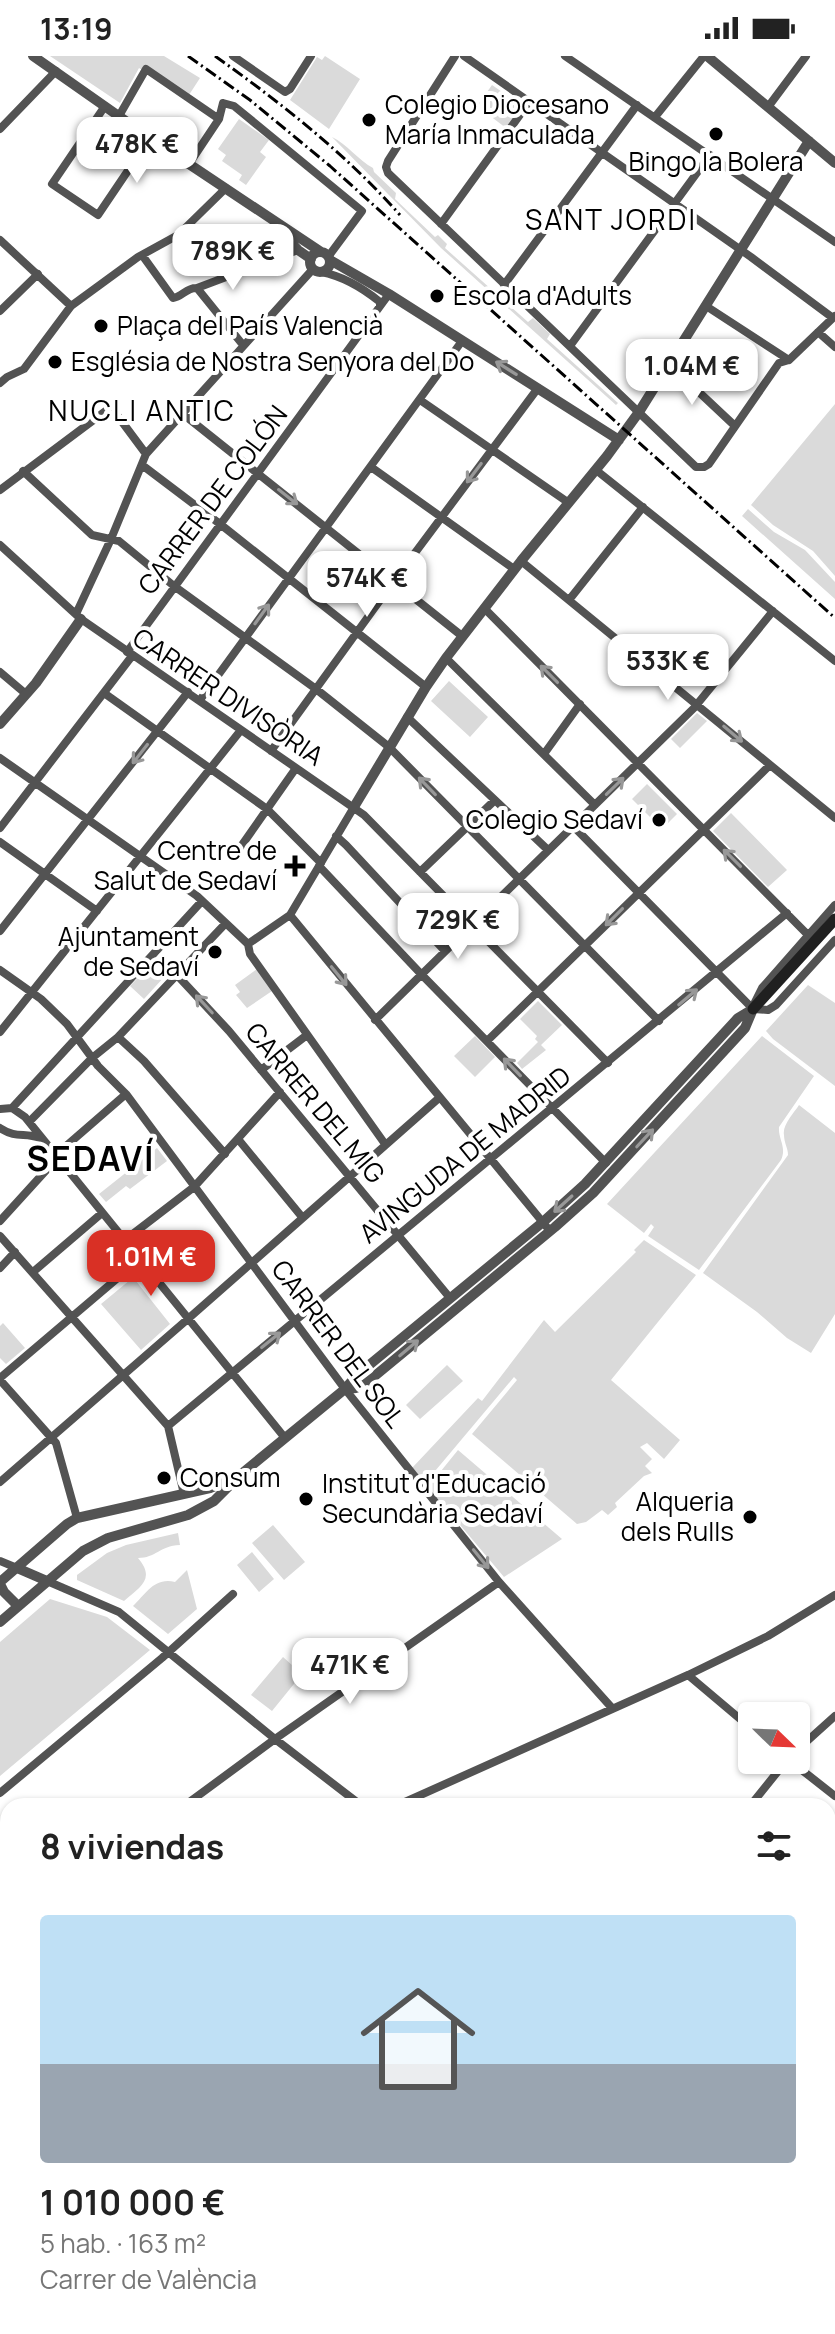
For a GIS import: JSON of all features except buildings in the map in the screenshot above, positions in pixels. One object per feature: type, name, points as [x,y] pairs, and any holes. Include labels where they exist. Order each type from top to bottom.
[{"type":"main road","points":[[753,1009],[835,919]]},
{"type":"street","points":[[33,56],[267,217],[619,440]]},
{"type":"street","points":[[233,56],[247,60],[282,91],[290,89],[311,56]]},
{"type":"street","points":[[455,56],[388,161],[388,173],[696,467],[704,467],[709,464],[769,373],[779,363],[789,360],[834,317],[464,56]]},
{"type":"street","points":[[565,56],[835,242]]},
{"type":"street","points":[[655,117],[707,56],[835,163]]},
{"type":"street","points":[[768,107],[806,56]]},
{"type":"street","points":[[119,116],[146,69],[219,119]]},
{"type":"street","points":[[0,129],[56,71]]},
{"type":"street","points":[[441,224],[530,101]]},
{"type":"street","points":[[189,164],[219,119],[223,103],[234,106],[362,211],[327,256],[329,267],[315,266]]},
{"type":"street","points":[[504,285],[637,105]]},
{"type":"street","points":[[105,106],[52,184],[98,215],[150,138]]},
{"type":"street","points":[[248,944],[290,915],[426,687],[462,636],[639,412],[809,141]]},
{"type":"street","points":[[570,346],[710,155]]},
{"type":"street","points":[[2,378],[24,369],[71,306],[142,255],[178,235],[226,188]]},
{"type":"street","points":[[267,217],[315,266],[357,287],[380,302],[380,306]]},
{"type":"street","points":[[0,240],[71,306]]},
{"type":"street","points":[[142,255],[176,298],[192,288],[298,250]]},
{"type":"street","points":[[0,724],[26,694],[79,617],[146,454],[315,266],[315,254],[327,256]]},
{"type":"street","points":[[0,311],[38,274]]},
{"type":"street","points":[[197,288],[243,345]]},
{"type":"street","name":"CARRER DE COLÓN","points":[[0,828],[104,693],[174,586],[389,294]]},
{"type":"street","points":[[706,306],[789,360]]},
{"type":"street","points":[[818,332],[835,347]]},
{"type":"street","points":[[200,700],[462,341]]},
{"type":"street","points":[[669,364],[735,426]]},
{"type":"street","points":[[271,751],[538,388]]},
{"type":"street","points":[[420,400],[569,503]]},
{"type":"street","points":[[0,490],[111,407],[146,454]]},
{"type":"street","points":[[183,414],[462,636]]},
{"type":"street","points":[[142,465],[426,687]]},
{"type":"street","points":[[371,467],[569,600],[835,818]]},
{"type":"street","points":[[596,470],[835,661]]},
{"type":"street","points":[[23,471],[92,535],[119,541],[174,586],[316,689],[389,747],[659,1021]]},
{"type":"street","points":[[569,600],[643,507]]},
{"type":"street","name":"CARRER DIVISÒRIA","points":[[0,545],[79,617],[364,815],[608,1063]]},
{"type":"street","points":[[484,608],[808,935]]},
{"type":"street","points":[[375,1020],[697,704],[773,611]]},
{"type":"street","points":[[446,658],[595,805]]},
{"type":"street","points":[[0,672],[26,694]]},
{"type":"street","points":[[0,931],[188,692]]},
{"type":"street","points":[[104,693],[267,809],[421,974],[606,1163],[608,1178]]},
{"type":"street","points":[[544,754],[580,704]]},
{"type":"street","points":[[407,717],[548,850]]},
{"type":"street","points":[[0,1032],[241,730]]},
{"type":"street","points":[[0,758],[202,901],[248,944],[250,954],[385,1144]]},
{"type":"street","points":[[487,1041],[770,765]]},
{"type":"street","points":[[237,852],[296,768]]},
{"type":"street","points":[[420,872],[495,800]]},
{"type":"street","points":[[573,826],[753,1009]]},
{"type":"street","points":[[336,836],[445,951]]},
{"type":"street","points":[[0,842],[97,911]]},
{"type":"street","points":[[12,1108],[202,901]]},
{"type":"street","points":[[0,1622],[83,1551],[108,1538],[188,1515],[221,1496],[240,1475],[450,1298],[608,1178],[745,1028],[762,988],[835,905]]},
{"type":"street","name":"AVINGUDA DE MADRID","points":[[168,1426],[787,913]]},
{"type":"street","points":[[290,915],[546,1227]]},
{"type":"street","points":[[0,1128],[16,1136],[28,1127],[225,924]]},
{"type":"street","points":[[345,1389],[365,1384],[546,1227],[738,1018],[753,1009],[768,1010],[776,1005],[835,940]]},
{"type":"street","name":"CARRER DEL SOL","points":[[0,970],[32,992],[67,1024],[92,1058],[126,1094],[345,1389],[499,1582],[612,1708]]},
{"type":"street","name":"CARRER DEL MIG","points":[[176,974],[203,1001],[280,1092],[450,1298]]},
{"type":"street","points":[[261,1070],[307,1035]]},
{"type":"street","points":[[118,1037],[144,1061],[225,1154]]},
{"type":"street","points":[[125,1240],[194,1187],[280,1092]]},
{"type":"street","points":[[0,1221],[50,1166],[55,1156],[126,1094]]},
{"type":"street","points":[[0,1482],[439,1098]]},
{"type":"street","points":[[0,1109],[12,1108],[19,1112],[28,1127],[41,1138],[285,1438]]},
{"type":"street","points":[[238,1139],[302,1217]]},
{"type":"street","points":[[33,1272],[102,1213]]},
{"type":"street","points":[[0,1236],[168,1426],[188,1515]]},
{"type":"street","points":[[0,1268],[15,1252]]},
{"type":"street","points":[[77,1518],[56,1443],[0,1379],[140,1259]]},
{"type":"street","points":[[18,1606],[0,1583],[77,1518],[210,1488],[240,1475]]},
{"type":"street","points":[[0,1561],[119,1612],[352,1798]]},
{"type":"street","points":[[195,1798],[499,1582]]},
{"type":"street","points":[[0,1793],[233,1594]]},
{"type":"street","points":[[414,1798],[688,1675],[768,1636],[835,1595]]},
{"type":"street","points":[[688,1675],[738,1717]]},
{"type":"street","points":[[810,1738],[835,1716]]},
{"type":"street","points":[[757,1798],[776,1774]]},
{"type":"street","points":[[806,1774],[835,1796]]},
{"type":"shaded area","points":[[50,56],[164,56],[200,78],[187,98],[139,68],[120,103]]},
{"type":"shaded area","points":[[325,56],[360,79],[329,129],[290,100],[317,57],[322,60]]},
{"type":"shaded area","points":[[492,85],[518,103],[520,110],[506,128],[477,106]]},
{"type":"shaded area","points":[[239,119],[269,140],[260,152],[266,157],[246,185],[239,180],[242,175],[222,161],[226,155],[218,149]]},
{"type":"shaded area","points":[[332,137],[373,168],[396,193],[395,199],[435,237],[438,235],[447,244],[445,248],[528,322],[533,318],[550,334],[547,339],[618,403],[616,405],[441,248]]},
{"type":"shaded area","points":[[835,404],[835,576],[813,551],[773,525],[751,505]]},
{"type":"shaded area","points":[[748,509],[774,532],[805,550],[835,582],[835,599],[742,516]]},
{"type":"shaded area","points":[[449,681],[488,717],[470,737],[431,701]]},
{"type":"shaded area","points":[[697,713],[707,721],[680,748],[671,739]]},
{"type":"shaded area","points":[[647,784],[677,814],[662,829],[632,799]]},
{"type":"shaded area","points":[[731,813],[787,870],[768,887],[713,831]]},
{"type":"shaded area","points":[[157,958],[155,977],[165,976],[144,999],[130,986]]},
{"type":"shaded area","points":[[257,969],[272,991],[247,1008],[236,995],[240,992],[235,985]]},
{"type":"shaded area","points":[[808,985],[835,1003],[835,1086],[766,1031]]},
{"type":"shaded area","points":[[538,1001],[562,1025],[541,1045],[546,1050],[522,1069],[517,1063],[538,1042],[535,1039],[537,1036],[520,1019]]},
{"type":"shaded area","points":[[475,1036],[495,1057],[475,1077],[454,1056]]},
{"type":"shaded area","points":[[762,1036],[814,1076],[779,1127],[783,1151],[781,1160],[699,1270],[648,1236],[654,1227],[651,1224],[644,1233],[607,1204]]},
{"type":"shaded area","points":[[799,1105],[835,1133],[835,1314],[811,1353],[703,1273],[788,1155],[784,1131]]},
{"type":"shaded area","points":[[157,1148],[167,1161],[130,1189],[126,1186],[106,1202],[99,1194]]},
{"type":"shaded area","points":[[644,1240],[696,1275],[611,1380],[680,1440],[664,1459],[647,1443],[640,1447],[652,1459],[645,1466],[652,1473],[644,1476],[615,1503],[617,1507],[608,1515],[602,1510],[586,1522],[577,1524],[472,1434],[517,1380],[514,1377],[425,1483],[412,1468],[478,1398],[482,1401],[544,1320],[555,1332],[636,1252],[634,1250]]},
{"type":"shaded area","points":[[130,1280],[136,1281],[170,1324],[141,1350],[101,1304]]},
{"type":"shaded area","points":[[3,1323],[25,1348],[6,1364],[0,1358],[0,1326]]},
{"type":"shaded area","points":[[447,1365],[463,1381],[420,1419],[406,1405]]},
{"type":"shaded area","points":[[458,1450],[562,1539],[504,1577],[428,1487]]},
{"type":"shaded area","points":[[273,1525],[305,1562],[284,1580],[252,1543]]},
{"type":"shaded area","points":[[178,1533],[180,1545],[138,1558],[146,1577],[124,1601],[77,1580],[77,1575],[107,1553],[126,1545]]},
{"type":"shaded area","points":[[252,1552],[274,1579],[259,1592],[237,1565]]},
{"type":"shaded area","points":[[187,1570],[197,1609],[168,1634],[133,1606],[156,1584],[175,1582]]},
{"type":"shaded area","points":[[50,1599],[107,1617],[150,1650],[0,1776],[0,1642]]},
{"type":"shaded area","points":[[283,1657],[302,1674],[272,1711],[251,1695]]},
{"type":"railway","points":[[188,56],[250,100],[330,166],[835,618]]},
{"type":"railway","points":[[215,56],[312,130],[358,171],[400,215]]},
{"type":"place","name":"Colegio Diocesano María Inmaculada","points":[[369,120]]},
{"type":"place","name":"Bingo la Bolera","points":[[716,134]]},
{"type":"place","name":"Escola d'Adults","points":[[437,296]]},
{"type":"place","name":"Plaça del País Valencià","points":[[101,326]]},
{"type":"place","name":"Església de Nostra Senyora del Do","points":[[55,362]]},
{"type":"place","name":"Colegio Sedaví","points":[[659,820]]},
{"type":"place","name":"Centre de Salut de Sedaví","points":[[295,866]]},
{"type":"place","name":"Ajuntament de Sedaví","points":[[215,952]]},
{"type":"place","name":"Consum","points":[[164,1478]]},
{"type":"place","name":"Institut d'Educació Secundària Sedaví","points":[[306,1499]]},
{"type":"place","name":"Alqueria dels Rulls","points":[[750,1517]]},
{"type":"district","name":"SANT JORDI","points":[[611,220]]},
{"type":"district","name":"NUCLI ANTIC","points":[[142,411]]},
{"type":"district","name":"SEDAVÍ","points":[[91,1159]]}]
